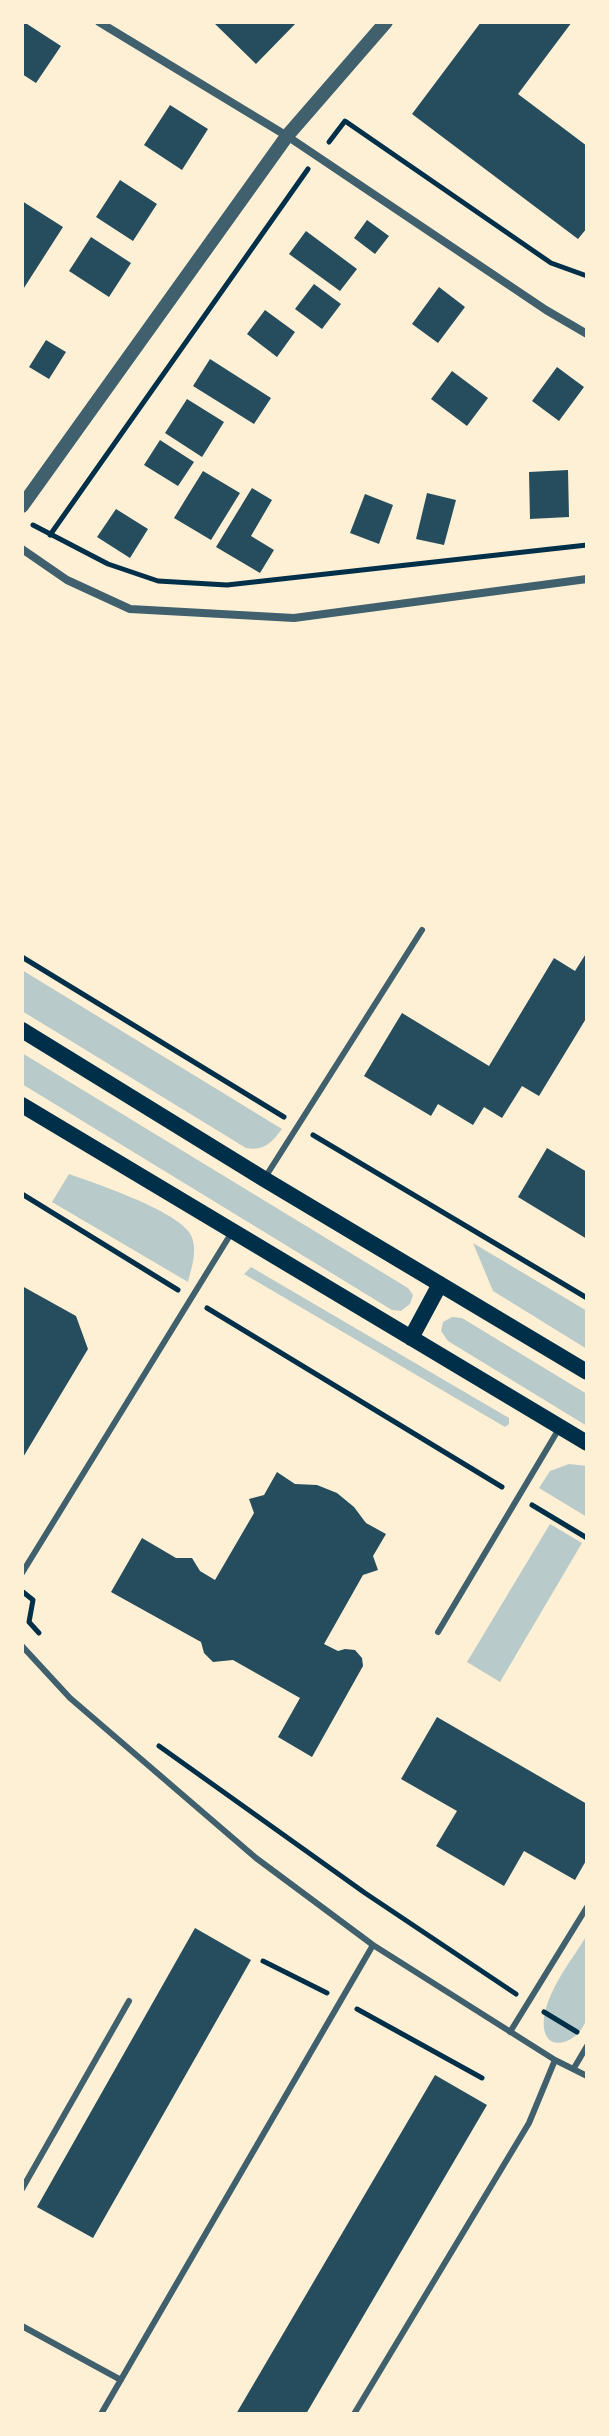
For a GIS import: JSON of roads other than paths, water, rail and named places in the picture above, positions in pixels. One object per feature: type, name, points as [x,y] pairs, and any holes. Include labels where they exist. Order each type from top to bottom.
[{"type":"main road","points":[[22,1030],[587,1372]]},
{"type":"main road","points":[[22,1105],[587,1443]]},
{"type":"main road","points":[[411,1338],[440,1284]]},
{"type":"street","points":[[99,22],[287,136],[546,310],[587,334]]},
{"type":"street","points":[[22,506],[287,136],[386,22]]},
{"type":"street","points":[[22,549],[67,580],[130,609],[160,611],[294,618],[587,579]]},
{"type":"lane","points":[[264,1179],[422,930]]},
{"type":"lane","points":[[22,1573],[232,1232]]},
{"type":"lane","points":[[438,1632],[560,1427]]},
{"type":"lane","points":[[22,1646],[70,1698],[256,1858],[373,1945],[555,2060],[587,2076]]},
{"type":"lane","points":[[510,2032],[587,1907]]},
{"type":"lane","points":[[101,2414],[373,1945]]},
{"type":"lane","points":[[22,2189],[129,2001]]},
{"type":"lane","points":[[574,2068],[587,2046]]},
{"type":"lane","points":[[354,2414],[529,2123],[555,2060]]},
{"type":"lane","points":[[22,2326],[121,2380]]}]
